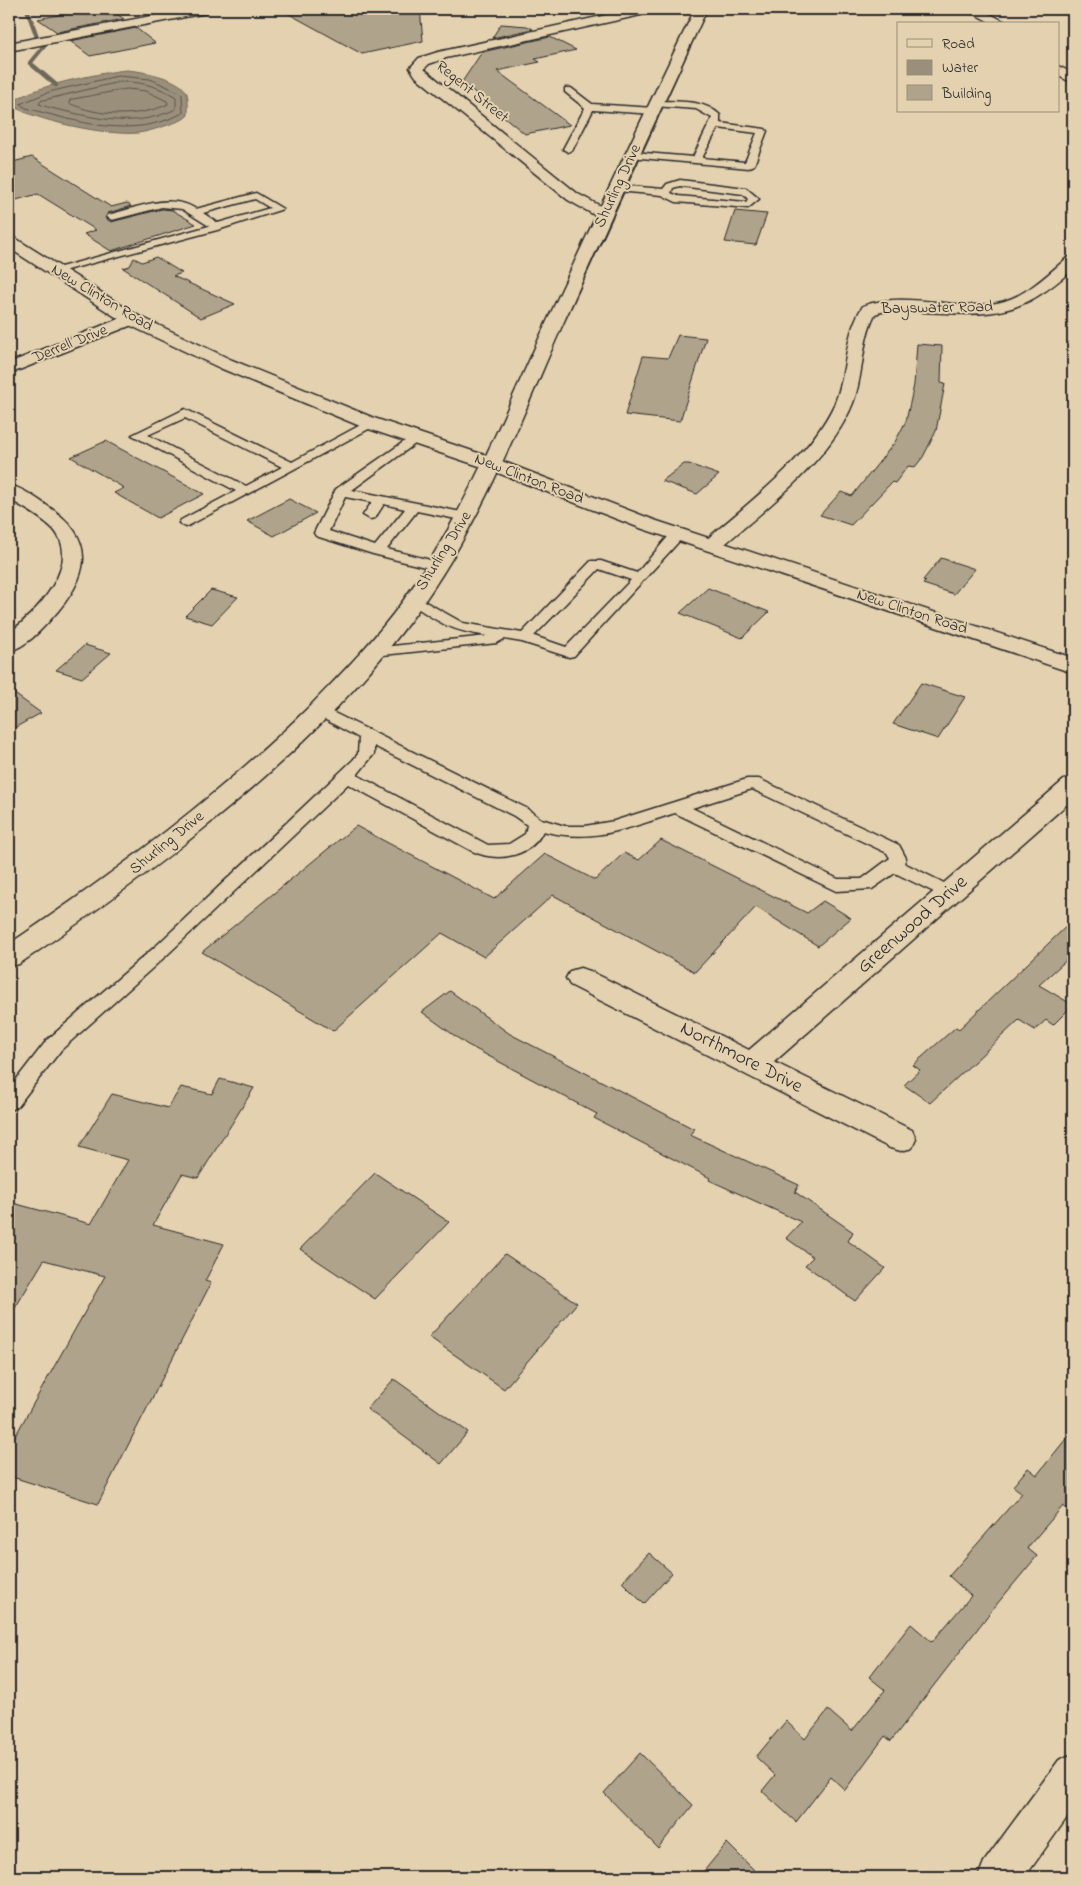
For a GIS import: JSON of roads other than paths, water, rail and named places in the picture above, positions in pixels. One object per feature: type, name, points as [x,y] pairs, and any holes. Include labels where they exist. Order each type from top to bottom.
[{"type":"street","points":[[9,47],[206,9]]},
{"type":"street","name":"Regent Street","points":[[604,214],[572,197],[421,74],[417,68],[418,64],[424,61],[443,55],[650,9]]},
{"type":"street","name":"Shurling Drive","points":[[9,957],[140,866],[255,772],[373,652],[414,600],[466,517],[492,464],[604,214],[701,9]]},
{"type":"street","points":[[972,9],[999,22]]},
{"type":"street","points":[[1060,71],[1073,79]]},
{"type":"street","name":"New Clinton Road","points":[[9,241],[131,319],[226,364],[372,424],[492,464],[678,534],[1073,666]]},
{"type":"street","name":"Bayswater Road","points":[[712,545],[795,471],[822,439],[843,404],[854,372],[864,318],[869,310],[884,306],[973,311],[996,308],[1016,303],[1041,288],[1073,261]]},
{"type":"street","name":"Derrell Drive","points":[[9,368],[131,319]]},
{"type":"street","points":[[9,491],[63,528],[72,542],[74,551],[72,569],[57,598],[42,616],[9,644]]},
{"type":"street","name":"Greenwood Drive","points":[[754,1064],[1073,786]]},
{"type":"street","name":"Northmore Drive","points":[[580,978],[901,1139]]},
{"type":"street","points":[[999,1877],[1073,1774]]},
{"type":"lane","points":[[568,90],[590,107],[693,106],[712,111],[717,117],[715,125],[696,160]]},
{"type":"lane","points":[[568,149],[590,107]]},
{"type":"lane","points":[[632,155],[749,165],[762,131],[715,125]]},
{"type":"lane","points":[[680,183],[746,191],[754,199],[748,205],[676,199],[667,196],[666,192],[670,186],[680,183]]},
{"type":"lane","points":[[617,188],[666,192]]},
{"type":"lane","points":[[55,270],[278,210],[256,196],[196,212]]},
{"type":"lane","points":[[112,217],[162,204],[185,206],[218,227]]},
{"type":"lane","points":[[245,491],[138,435],[185,413],[291,466]]},
{"type":"lane","points":[[186,523],[372,424]]},
{"type":"lane","points":[[415,438],[341,492],[321,534],[437,566]]},
{"type":"lane","points":[[341,492],[466,517]]},
{"type":"lane","points":[[370,515],[380,500]]},
{"type":"lane","points":[[378,551],[413,507]]},
{"type":"lane","points":[[350,543],[360,530]]},
{"type":"lane","points":[[414,600],[446,621],[460,627],[525,638],[569,653],[593,628],[601,610],[618,593],[640,578],[678,534]]},
{"type":"lane","points":[[525,638],[553,614],[585,581],[596,564],[640,578]]},
{"type":"lane","points":[[578,623],[593,628]]},
{"type":"lane","points":[[373,652],[486,642],[508,636]]},
{"type":"lane","points":[[318,710],[520,812],[535,823],[565,831],[585,831],[615,826],[678,808],[753,783],[893,849],[898,858],[894,865],[866,884],[836,885],[678,808]]},
{"type":"lane","points":[[9,1102],[54,1045],[162,950],[348,777],[366,754],[367,736]]},
{"type":"lane","points":[[348,777],[490,852],[504,852],[518,847],[532,838],[536,830],[535,823]]},
{"type":"lane","points":[[894,865],[950,893]]},
{"type":"water","points":[[126,70],[167,78],[181,86],[187,93],[188,115],[184,119],[153,130],[125,133],[91,130],[54,122],[37,117],[11,105],[18,99],[46,87],[83,77]]},
{"type":"waterway","points":[[27,9],[37,37]]},
{"type":"waterway","points":[[42,44],[44,46],[30,63],[56,85]]}]
